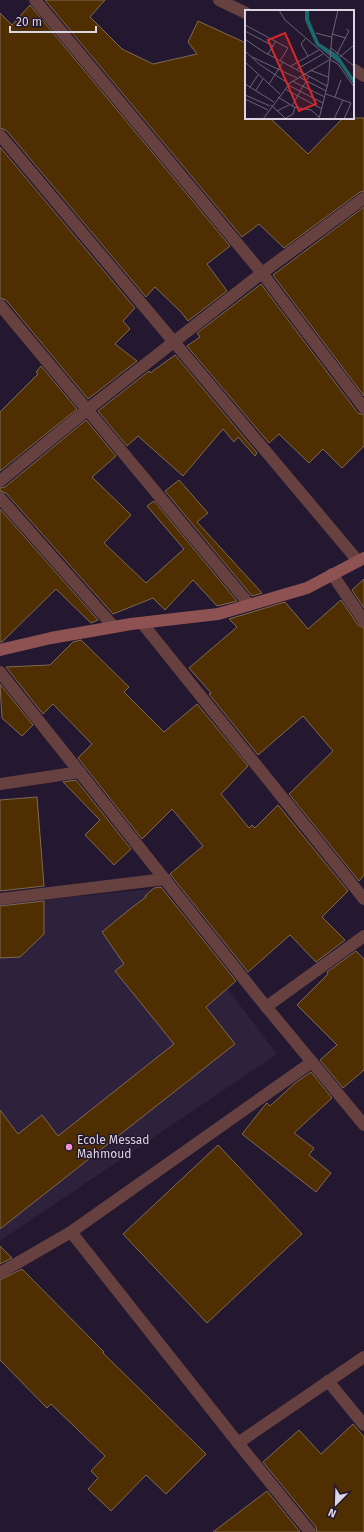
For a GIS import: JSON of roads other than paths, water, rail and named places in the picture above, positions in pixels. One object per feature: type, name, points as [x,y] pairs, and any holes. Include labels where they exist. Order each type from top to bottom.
[{"type":"street","points":[[35,0],[262,273],[364,408]]},
{"type":"street","points":[[220,0],[245,12]]},
{"type":"street","points":[[354,70],[364,76]]},
{"type":"street","points":[[0,135],[361,560],[307,588],[218,614],[114,627],[51,638],[0,650]]},
{"type":"street","points":[[0,481],[174,341],[262,273],[364,198]]},
{"type":"street","points":[[0,305],[249,604]]},
{"type":"street","points":[[0,498],[114,627]]},
{"type":"street","points":[[332,574],[364,621]]},
{"type":"street","points":[[142,623],[364,899]]},
{"type":"street","points":[[0,672],[266,1007],[364,1125]]},
{"type":"street","points":[[0,784],[80,772]]},
{"type":"street","points":[[0,899],[165,879]]},
{"type":"street","points":[[266,1007],[364,936]]},
{"type":"street","points":[[0,1272],[71,1232],[312,1062]]},
{"type":"street","points":[[71,1232],[310,1532]]},
{"type":"street","points":[[238,1443],[364,1357]]},
{"type":"street","points":[[328,1381],[364,1425]]},
{"type":"place","name":"Ecole Messad Mahmoud","points":[[69,1147]]}]
